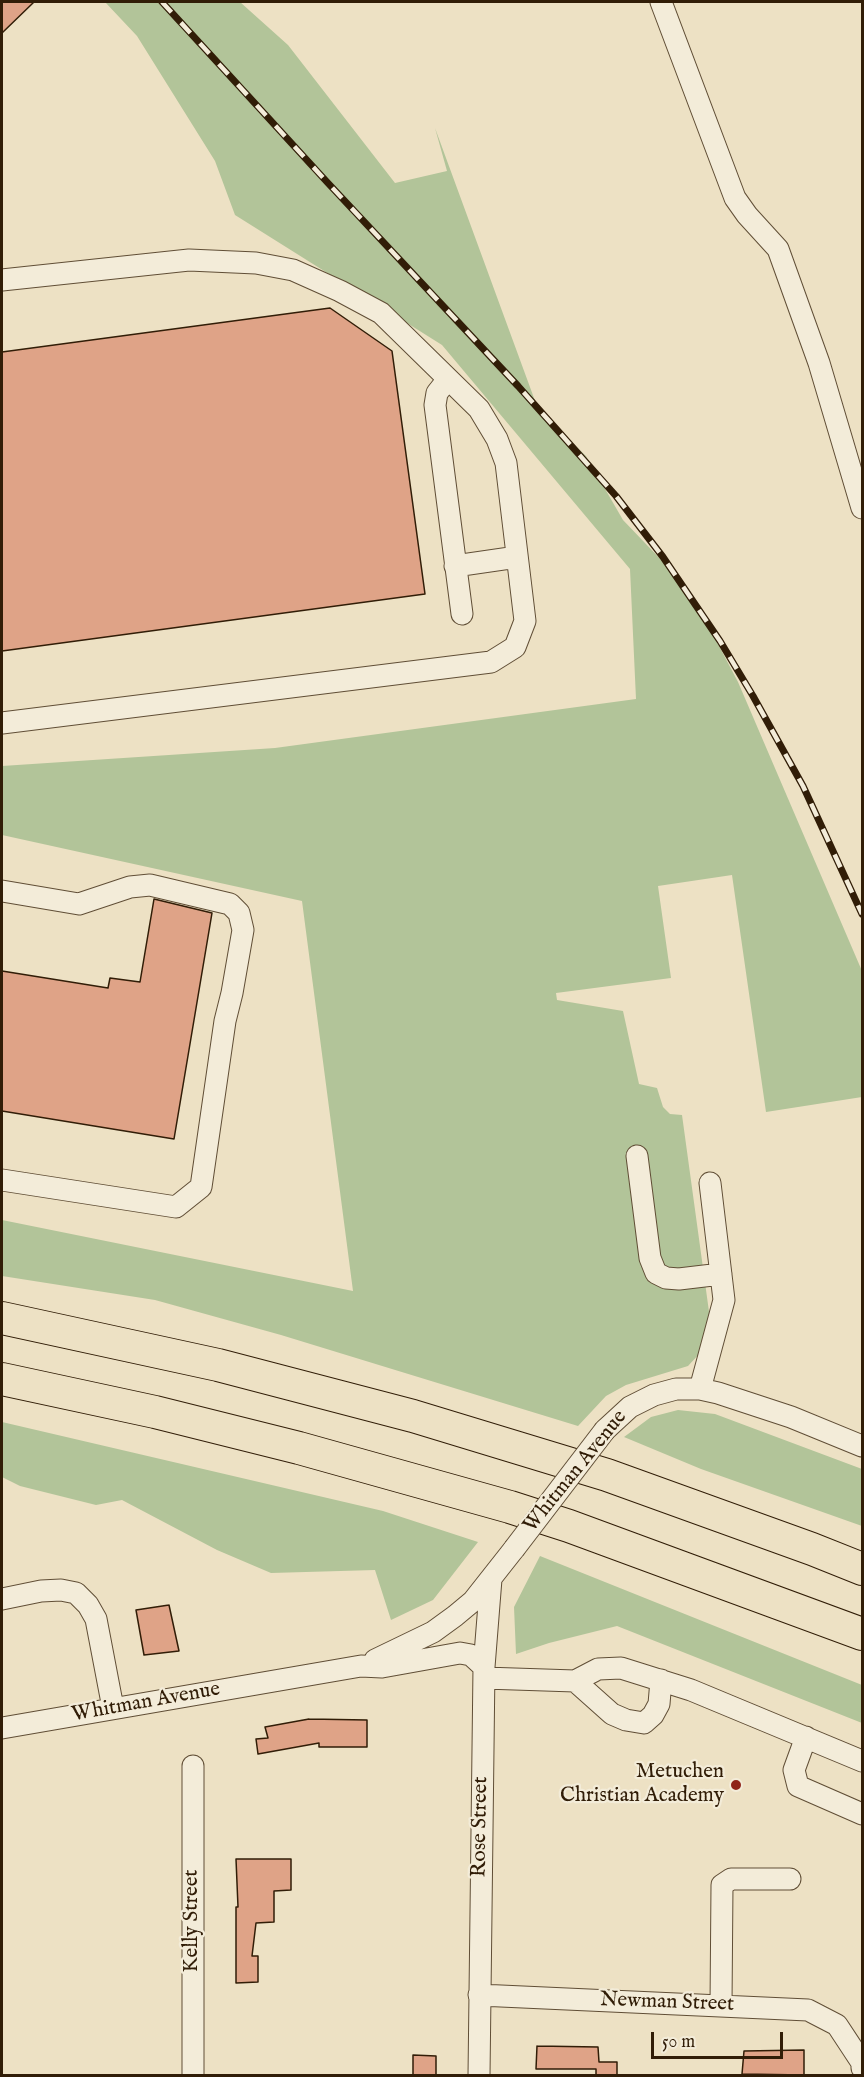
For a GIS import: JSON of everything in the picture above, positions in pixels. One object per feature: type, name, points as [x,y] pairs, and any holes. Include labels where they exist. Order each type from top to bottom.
[{"type":"highway","points":[[2,1318],[218,1365],[413,1416],[607,1475],[862,1569]]},
{"type":"highway","points":[[2,1379],[155,1412],[299,1448],[510,1507],[580,1530],[862,1634]]},
{"type":"street","points":[[662,2],[735,198],[778,249],[819,363],[862,508]]},
{"type":"street","points":[[2,280],[189,260],[256,263],[293,270],[381,313],[479,409],[497,439],[506,463],[525,621],[515,647],[491,662],[2,723]]},
{"type":"street","points":[[448,379],[437,393],[435,405],[462,614]]},
{"type":"street","points":[[455,566],[517,557]]},
{"type":"street","points":[[2,891],[79,904],[130,887],[150,885],[230,904],[239,913],[243,930],[225,1021],[201,1188],[176,1207],[2,1180]]},
{"type":"street","points":[[637,1156],[650,1258],[656,1273],[666,1278],[679,1279],[721,1274]]},
{"type":"street","points":[[700,1389],[724,1300],[710,1184]]},
{"type":"street","name":"Whitman Avenue","points":[[361,1666],[433,1632],[473,1601],[605,1430],[630,1407],[654,1395],[676,1389],[700,1389],[718,1393],[791,1417],[862,1446]]},
{"type":"street","name":"Rose Street","points":[[479,2076],[484,1672],[491,1579]]},
{"type":"street","points":[[2,1599],[61,1590],[76,1593],[88,1605],[96,1619],[113,1708]]},
{"type":"street","name":"Whitman Avenue","points":[[2,1728],[361,1666],[382,1667],[460,1653],[471,1655],[484,1672]]},
{"type":"street","points":[[484,1672],[575,1681],[598,1669],[621,1668],[661,1680],[862,1761]]},
{"type":"street","points":[[575,1681],[612,1714],[626,1720],[644,1723],[653,1716],[659,1704],[661,1680]]},
{"type":"street","points":[[806,1737],[794,1770],[795,1782],[798,1786],[862,1814]]},
{"type":"street","name":"Kelly Street","points":[[193,1766],[193,2076]]},
{"type":"street","points":[[721,2005],[722,1885],[731,1879],[790,1879]]},
{"type":"street","name":"Newman Street","points":[[479,1995],[808,2010],[837,2025],[862,2063],[862,2068]]},
{"type":"green space","points":[[105,2],[240,2],[288,45],[395,183],[447,171],[435,128],[538,409],[586,456],[623,520],[689,589],[738,682],[862,971],[862,1097],[766,1112],[732,875],[658,886],[671,978],[556,993],[557,1000],[623,1011],[639,1084],[657,1088],[663,1107],[670,1114],[682,1115],[710,1319],[701,1352],[688,1366],[626,1385],[606,1396],[578,1426],[281,1335],[155,1300],[2,1276],[2,1220],[353,1291],[302,901],[2,835],[2,766],[275,748],[636,699],[630,569],[442,345],[235,215],[215,161],[137,36]]},
{"type":"green space","points":[[678,1410],[715,1414],[862,1469],[862,1526],[701,1469],[624,1437],[651,1417]]},
{"type":"green space","points":[[2,1422],[383,1511],[478,1542],[433,1600],[391,1620],[375,1570],[271,1573],[217,1550],[122,1500],[96,1505],[20,1486],[2,1477]]},
{"type":"green space","points":[[540,1556],[862,1685],[862,1723],[617,1626],[516,1654],[514,1607]]},
{"type":"building","points":[[2,2],[34,2],[2,33]]},
{"type":"building","points":[[330,308],[392,351],[425,594],[2,651],[2,352]]},
{"type":"building","points":[[154,899],[212,913],[174,1139],[2,1111],[2,971],[108,988],[110,978],[140,982]]},
{"type":"building","points":[[169,1605],[179,1651],[144,1655],[136,1610]]},
{"type":"building","points":[[309,1719],[367,1720],[367,1747],[319,1747],[319,1743],[258,1754],[256,1739],[268,1738],[265,1727]]},
{"type":"building","points":[[236,1859],[291,1859],[291,1890],[274,1891],[274,1922],[256,1923],[252,1956],[258,1956],[258,1982],[236,1983],[236,1907],[238,1907]]},
{"type":"building","points":[[537,2046],[598,2047],[599,2062],[617,2062],[617,2076],[596,2076],[596,2069],[536,2069]]},
{"type":"building","points":[[804,2050],[804,2075],[742,2074],[744,2051]]},
{"type":"building","points":[[413,2055],[436,2056],[436,2076],[413,2076]]},
{"type":"railway","points":[[162,2],[518,386],[616,496],[663,557],[720,641],[753,696],[803,786],[862,914]]},
{"type":"place","name":"Metuchen Christian Academy","points":[[736,1785]]}]
